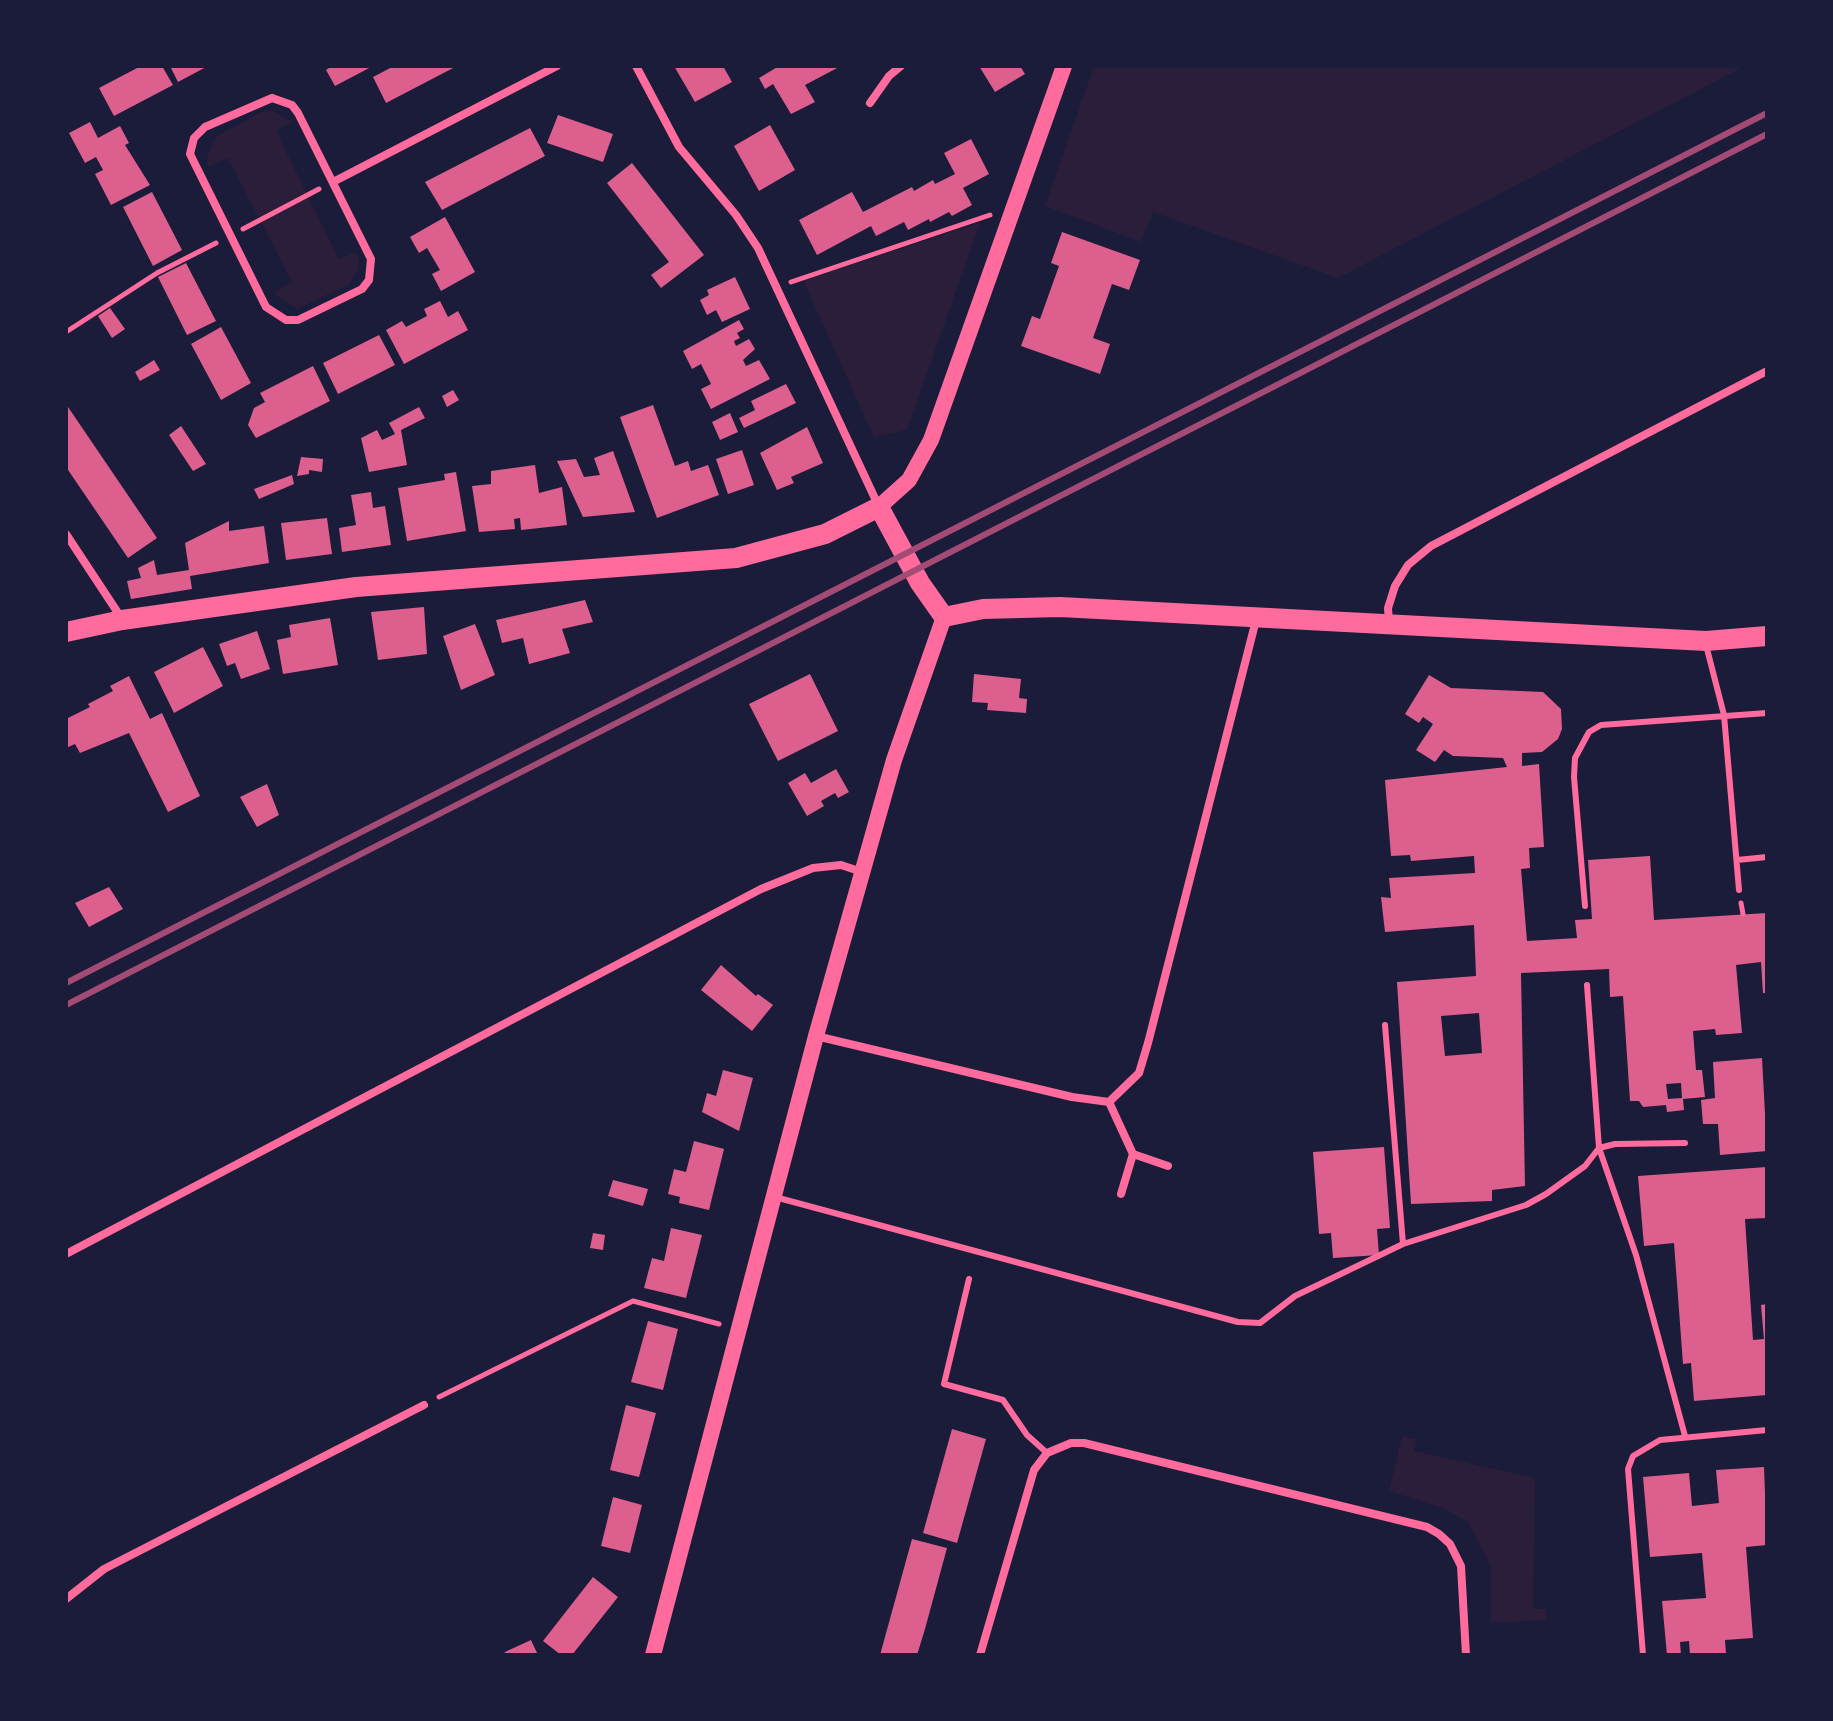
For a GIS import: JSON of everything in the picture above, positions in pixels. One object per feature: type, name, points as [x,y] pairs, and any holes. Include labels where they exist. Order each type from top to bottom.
[{"type":"main road","points":[[66,632],[122,620],[356,587],[736,558],[825,534],[879,507],[909,480],[926,452],[1064,66]]},
{"type":"main road","points":[[879,507],[920,583],[944,617]]},
{"type":"main road","points":[[944,617],[983,609],[1028,607],[1706,641],[1767,636]]},
{"type":"main road","points":[[653,1655],[816,1036],[894,760],[944,617]]},
{"type":"street","points":[[333,182],[557,66]]},
{"type":"street","points":[[636,66],[679,147],[736,215],[758,248],[879,507]]},
{"type":"street","points":[[870,103],[889,76],[901,66]]},
{"type":"street","points":[[261,100],[282,100],[298,113],[333,182],[371,259],[372,270],[362,289],[298,320],[286,320],[266,307],[191,162],[190,146],[205,127],[261,100]]},
{"type":"street","points":[[1389,623],[1388,608],[1395,586],[1408,565],[1431,546],[1767,371]]},
{"type":"street","points":[[66,534],[122,620]]},
{"type":"street","points":[[1109,1102],[1139,1073],[1256,619]]},
{"type":"street","points":[[66,1254],[761,889],[813,868],[841,865],[862,872]]},
{"type":"street","points":[[816,1036],[1072,1097],[1109,1102]]},
{"type":"street","points":[[1109,1102],[1133,1154],[1121,1194]]},
{"type":"street","points":[[1133,1154],[1168,1166]]},
{"type":"street","points":[[66,1599],[104,1569],[424,1405]]},
{"type":"street","points":[[980,1655],[1030,1480],[1047,1453],[1071,1443],[1084,1443],[1427,1527],[1450,1544],[1461,1566],[1466,1655]]},
{"type":"lane","points":[[1706,641],[1724,715],[1739,890]]},
{"type":"lane","points":[[1585,906],[1574,777],[1575,758],[1589,732],[1601,725],[1767,713]]},
{"type":"lane","points":[[1737,860],[1767,857]]},
{"type":"lane","points":[[1587,985],[1599,1148],[1636,1255],[1685,1436]]},
{"type":"lane","points":[[1385,1025],[1403,1244]]},
{"type":"lane","points":[[775,1197],[1238,1322],[1260,1323],[1295,1296],[1403,1244],[1526,1205],[1566,1182],[1599,1148],[1615,1144],[1685,1143]]},
{"type":"lane","points":[[969,1279],[944,1384],[1003,1400],[1027,1435],[1047,1453]]},
{"type":"lane","points":[[1643,1655],[1628,1469],[1633,1456],[1644,1446],[1685,1436],[1767,1430]]},
{"type":"path","points":[[66,332],[157,273],[333,182]]},
{"type":"path","points":[[777,288],[1014,208]]},
{"type":"path","points":[[424,1405],[633,1301],[740,1329]]},
{"type":"shaded area","points":[[1094,66],[1745,66],[1338,278],[1153,212],[1141,242],[1045,206]]},
{"type":"shaded area","points":[[273,111],[292,122],[276,131],[339,259],[356,252],[359,261],[358,270],[348,285],[297,309],[273,293],[292,282],[228,158],[208,167],[207,157],[216,137],[261,112]]},
{"type":"shaded area","points":[[980,223],[907,430],[874,437],[803,280]]},
{"type":"shaded area","points":[[1402,1436],[1417,1439],[1414,1451],[1535,1478],[1533,1609],[1546,1609],[1546,1620],[1491,1623],[1491,1566],[1468,1522],[1443,1508],[1389,1491]]},
{"type":"building","points":[[141,66],[162,66],[173,85],[114,116],[99,88]]},
{"type":"building","points":[[170,66],[208,66],[178,82]]},
{"type":"building","points":[[332,66],[373,66],[335,86],[326,70]]},
{"type":"building","points":[[394,66],[457,66],[386,103],[373,77]]},
{"type":"building","points":[[674,66],[723,66],[732,82],[695,102]]},
{"type":"building","points":[[779,66],[841,66],[805,85],[815,102],[791,114],[773,84],[765,89],[759,78]]},
{"type":"building","points":[[979,66],[1020,66],[1025,74],[995,92]]},
{"type":"building","points":[[558,115],[613,134],[603,162],[547,143]]},
{"type":"building","points":[[90,122],[98,138],[120,126],[129,143],[125,145],[150,185],[111,205],[95,174],[103,170],[96,157],[85,163],[69,133]]},
{"type":"building","points":[[770,125],[795,170],[759,191],[734,146]]},
{"type":"building","points":[[530,128],[545,156],[442,210],[425,182]]},
{"type":"building","points":[[971,139],[989,174],[963,188],[972,205],[952,216],[949,212],[908,230],[904,222],[876,236],[871,226],[817,255],[799,220],[852,192],[863,212],[912,187],[914,191],[933,180],[935,184],[955,174],[944,153]]},
{"type":"building","points":[[632,163],[704,255],[661,288],[651,275],[669,262],[607,183]]},
{"type":"building","points":[[152,192],[182,250],[153,266],[123,207]]},
{"type":"building","points":[[445,217],[475,272],[441,291],[432,274],[440,270],[427,248],[419,253],[410,237]]},
{"type":"building","points":[[1062,232],[1140,260],[1129,290],[1112,284],[1093,338],[1110,344],[1100,374],[1021,346],[1032,316],[1040,319],[1059,266],[1051,263]]},
{"type":"building","points":[[186,263],[216,321],[187,335],[158,277]]},
{"type":"building","points":[[735,277],[750,309],[722,322],[716,310],[707,315],[700,300],[709,295],[707,290]]},
{"type":"building","points":[[440,301],[448,317],[458,311],[468,330],[404,364],[386,330],[402,321],[406,327],[427,316],[424,309]]},
{"type":"building","points":[[110,308],[125,329],[112,338],[98,316]]},
{"type":"building","points":[[739,320],[744,329],[737,333],[740,338],[734,341],[736,346],[749,339],[755,349],[743,360],[746,366],[759,360],[770,379],[711,409],[701,389],[711,384],[701,364],[692,369],[683,351]]},
{"type":"building","points":[[221,327],[251,383],[221,400],[191,344]]},
{"type":"building","points":[[379,335],[395,365],[338,394],[323,363]]},
{"type":"building","points":[[154,360],[160,370],[140,381],[135,372]]},
{"type":"building","points":[[313,366],[330,401],[256,438],[248,425],[254,408],[265,402],[260,393]]},
{"type":"building","points":[[786,384],[796,403],[744,428],[739,418],[755,410],[751,401]]},
{"type":"building","points":[[453,390],[459,400],[447,407],[442,396]]},
{"type":"building","points":[[66,404],[157,538],[128,558],[66,467]]},
{"type":"building","points":[[653,405],[675,466],[688,461],[691,471],[708,465],[719,495],[657,518],[620,417]]},
{"type":"building","points":[[419,407],[425,418],[401,430],[407,465],[369,472],[361,438],[377,430],[382,440],[395,434],[389,423]]},
{"type":"building","points":[[730,413],[738,432],[720,440],[712,422]]},
{"type":"building","points":[[181,426],[206,464],[193,471],[169,435]]},
{"type":"building","points":[[807,427],[823,463],[791,477],[794,483],[777,490],[760,453]]},
{"type":"building","points":[[742,450],[754,485],[728,494],[716,459]]},
{"type":"building","points":[[613,451],[635,512],[583,517],[557,461],[576,459],[584,477],[600,475],[594,458]]},
{"type":"building","points":[[301,457],[323,459],[322,472],[309,470],[309,474],[297,476]]},
{"type":"building","points":[[535,465],[539,493],[562,487],[567,525],[521,530],[520,518],[514,519],[515,529],[479,532],[472,486],[491,484],[491,471]]},
{"type":"building","points":[[456,472],[466,531],[407,541],[398,488],[445,480],[444,474]]},
{"type":"building","points":[[292,475],[294,484],[259,499],[254,489]]},
{"type":"building","points":[[371,492],[373,508],[385,506],[391,545],[342,552],[339,528],[356,525],[351,495]]},
{"type":"building","points":[[327,518],[332,554],[286,560],[281,523]]},
{"type":"building","points":[[229,521],[229,531],[264,526],[269,563],[190,576],[192,589],[131,599],[127,581],[141,578],[138,568],[154,560],[157,575],[189,570],[185,543]]},
{"type":"building","points":[[585,600],[593,622],[562,629],[570,653],[529,664],[523,638],[502,643],[496,620]]},
{"type":"building","points":[[424,607],[427,654],[378,660],[371,612]]},
{"type":"building","points":[[330,618],[338,665],[283,674],[277,640],[291,637],[289,625]]},
{"type":"building","points":[[475,624],[495,675],[461,690],[443,636]]},
{"type":"building","points":[[257,631],[270,669],[241,679],[235,663],[227,666],[219,644]]},
{"type":"building","points":[[203,647],[223,686],[174,713],[154,672]]},
{"type":"building","points":[[810,674],[838,731],[778,761],[749,704]]},
{"type":"building","points":[[974,674],[1021,679],[1019,698],[1027,699],[1026,713],[987,710],[988,703],[972,702]]},
{"type":"building","points":[[1429,675],[1451,688],[1543,692],[1561,709],[1562,729],[1558,739],[1542,752],[1522,753],[1522,766],[1539,764],[1544,847],[1529,848],[1530,868],[1521,869],[1527,941],[1577,938],[1575,920],[1592,919],[1588,860],[1650,856],[1654,920],[1767,913],[1767,993],[1763,993],[1761,962],[1736,965],[1742,1033],[1716,1035],[1715,1029],[1693,1031],[1696,1070],[1702,1070],[1705,1097],[1683,1099],[1684,1110],[1667,1112],[1666,1105],[1643,1107],[1639,1101],[1630,1101],[1623,996],[1610,997],[1609,969],[1521,973],[1525,1186],[1492,1190],[1492,1201],[1411,1204],[1397,982],[1476,976],[1474,925],[1385,932],[1381,897],[1391,898],[1389,878],[1475,873],[1474,856],[1411,861],[1410,855],[1391,856],[1385,780],[1507,767],[1503,758],[1453,756],[1444,750],[1435,762],[1416,750],[1433,724],[1423,717],[1419,723],[1405,714]],"holes":[[[1479,1013],[1482,1053],[1445,1056],[1441,1016]],[[1681,1083],[1682,1098],[1668,1099],[1666,1084]]]},
{"type":"building","points":[[129,676],[150,719],[162,713],[200,796],[168,812],[129,733],[80,753],[75,744],[66,748],[66,719],[90,707],[88,704],[113,691],[110,686]]},
{"type":"building","points":[[836,769],[849,792],[838,798],[835,793],[821,801],[824,806],[807,816],[788,783],[805,773],[811,783]]},
{"type":"building","points":[[267,784],[279,815],[257,827],[240,797]]},
{"type":"building","points":[[109,887],[123,909],[89,927],[75,903]]},
{"type":"building","points":[[721,965],[756,996],[758,994],[773,1005],[752,1031],[701,990]]},
{"type":"building","points":[[1762,1058],[1767,1151],[1720,1155],[1718,1124],[1703,1124],[1701,1100],[1715,1098],[1713,1062]]},
{"type":"building","points":[[723,1070],[753,1078],[739,1131],[702,1112],[707,1093],[716,1096]]},
{"type":"building","points":[[694,1141],[724,1149],[709,1210],[679,1203],[680,1197],[668,1194],[674,1169],[686,1172]]},
{"type":"building","points":[[1384,1147],[1390,1228],[1377,1229],[1379,1255],[1333,1258],[1331,1233],[1319,1234],[1313,1152]]},
{"type":"building","points":[[1767,1167],[1767,1218],[1745,1219],[1753,1340],[1764,1339],[1761,1305],[1767,1304],[1767,1395],[1694,1401],[1691,1363],[1683,1364],[1674,1243],[1644,1246],[1638,1176]]},
{"type":"building","points":[[613,1180],[648,1189],[643,1206],[608,1196]]},
{"type":"building","points":[[671,1228],[702,1235],[686,1298],[644,1288],[652,1258],[664,1261]]},
{"type":"building","points":[[593,1233],[605,1235],[603,1250],[590,1248]]},
{"type":"building","points":[[648,1321],[678,1329],[663,1390],[631,1382]]},
{"type":"building","points":[[626,1405],[656,1413],[639,1477],[610,1470]]},
{"type":"building","points":[[952,1429],[986,1439],[957,1543],[923,1533]]},
{"type":"building","points":[[1764,1467],[1767,1545],[1746,1547],[1753,1638],[1725,1640],[1726,1653],[1701,1655],[1690,1655],[1689,1641],[1680,1642],[1681,1655],[1667,1655],[1662,1601],[1706,1598],[1702,1553],[1650,1557],[1643,1477],[1689,1473],[1692,1506],[1719,1503],[1716,1470]]},
{"type":"building","points":[[613,1497],[642,1505],[630,1553],[601,1546]]},
{"type":"building","points":[[912,1539],[947,1548],[925,1629],[917,1655],[880,1655]]},
{"type":"building","points":[[593,1577],[618,1597],[572,1655],[561,1655],[543,1641]]},
{"type":"building","points":[[531,1640],[538,1655],[501,1655],[507,1651]]},
{"type":"railway","points":[[66,983],[1767,113]]},
{"type":"railway","points":[[66,1005],[1767,134]]}]
